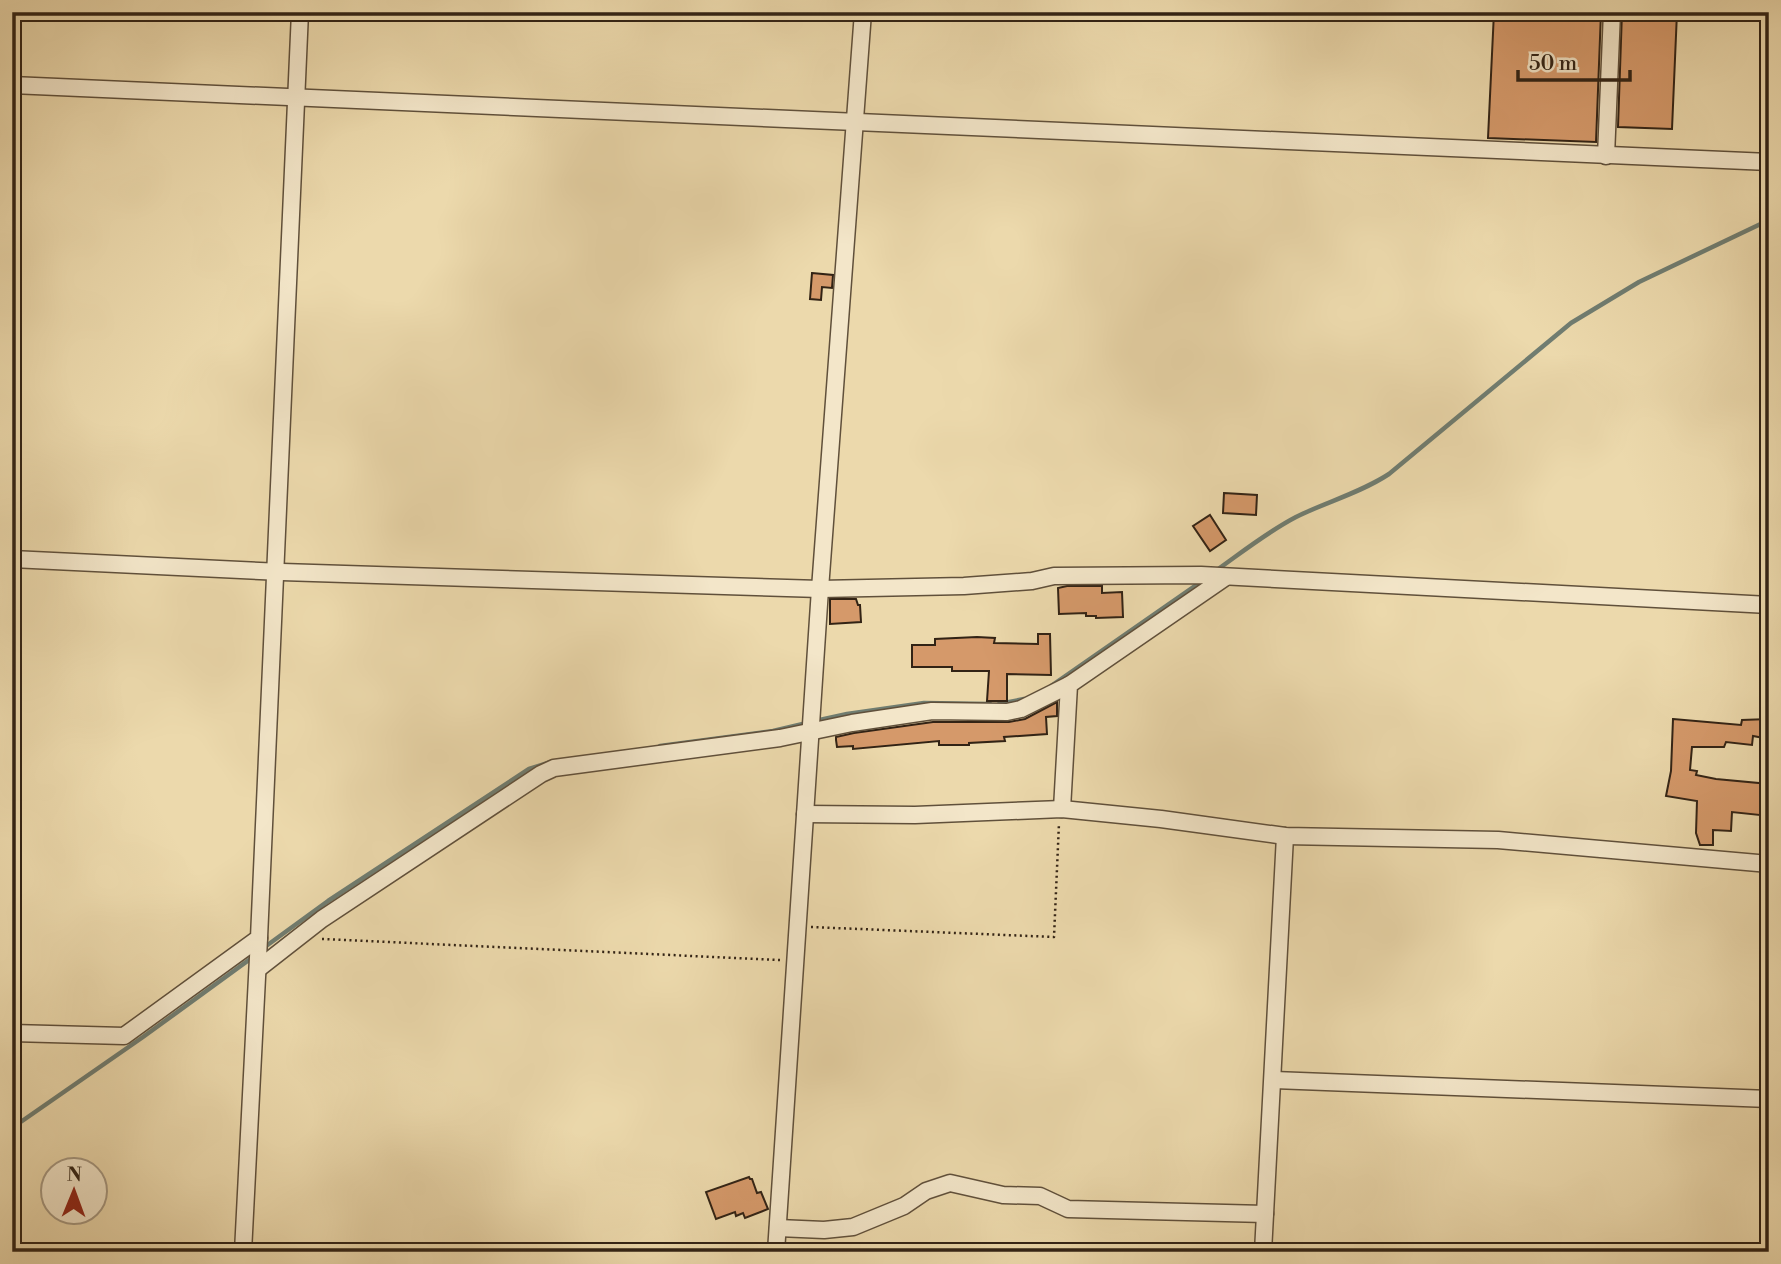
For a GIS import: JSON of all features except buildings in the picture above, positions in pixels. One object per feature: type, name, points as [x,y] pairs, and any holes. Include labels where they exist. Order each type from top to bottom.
[{"type":"street","points":[[243,1252],[259,952],[300,12]]},
{"type":"street","points":[[776,1252],[820,589],[863,12]]},
{"type":"street","points":[[1606,156],[1612,12]]},
{"type":"street","points":[[12,85],[1769,162]]},
{"type":"street","points":[[12,559],[275,571],[820,589],[964,586],[1032,582],[1054,576],[1215,576],[1769,605]]},
{"type":"street","points":[[12,1033],[124,1036],[259,952],[298,938],[322,919],[554,768],[780,738],[811,725],[852,723],[932,711],[1007,712],[1021,709],[1069,685],[1215,576]]},
{"type":"street","points":[[1062,809],[1069,685]]},
{"type":"street","points":[[805,814],[915,815],[1062,809],[1285,836],[1498,840],[1769,864]]},
{"type":"street","points":[[1263,1252],[1285,836]]},
{"type":"street","points":[[1274,1080],[1769,1099]]},
{"type":"street","points":[[778,1228],[824,1230],[853,1227],[904,1206],[926,1191],[950,1183],[1003,1195],[1040,1196],[1068,1209],[1265,1214]]},
{"type":"path","points":[[798,927],[1054,937],[1059,818],[1062,809]]},
{"type":"path","points":[[298,938],[796,961]]},
{"type":"waterway","points":[[1214,572],[1285,523],[1389,474],[1571,323],[1639,282],[1769,220]]},
{"type":"waterway","points":[[1051,686],[1202,581]]},
{"type":"waterway","points":[[999,704],[1024,699]]},
{"type":"waterway","points":[[815,721],[924,703],[990,704]]},
{"type":"waterway","points":[[660,746],[773,731],[807,723]]},
{"type":"waterway","points":[[262,949],[328,901],[529,769],[551,762]]},
{"type":"waterway","points":[[12,1128],[253,957]]}]
